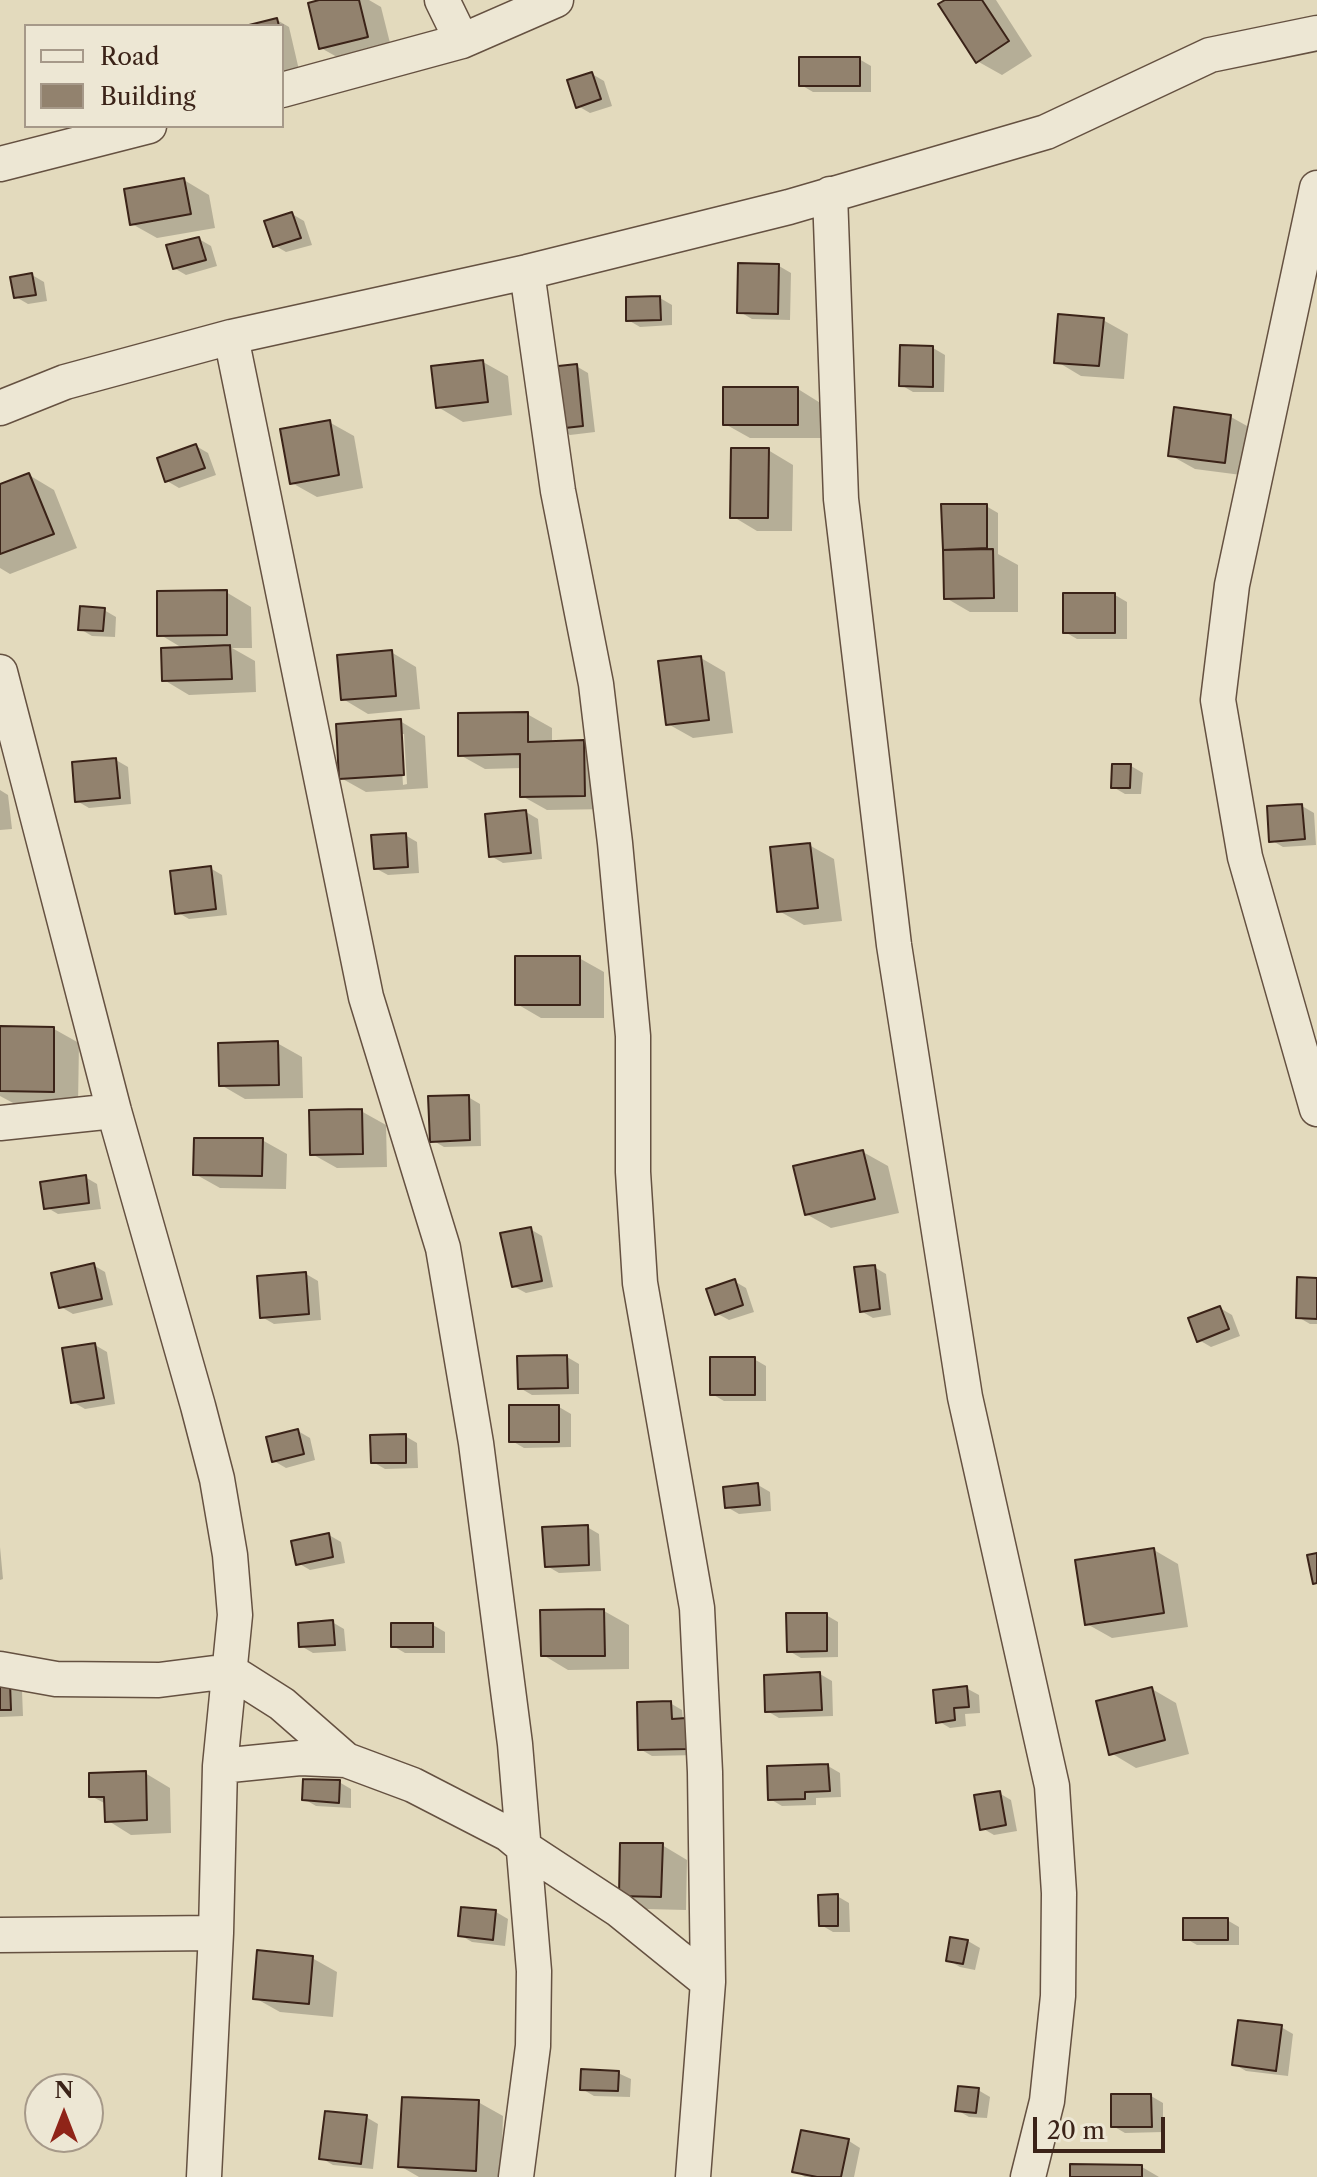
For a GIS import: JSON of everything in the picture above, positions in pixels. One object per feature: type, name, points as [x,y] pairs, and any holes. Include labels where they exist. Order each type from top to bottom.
[{"type":"street","points":[[442,0],[462,41]]},
{"type":"street","points":[[284,89],[462,41],[556,0]]},
{"type":"street","points":[[0,408],[65,382],[231,337],[527,272],[830,194],[1046,132],[1210,55],[1317,33]]},
{"type":"street","points":[[0,164],[141,128]]},
{"type":"street","points":[[1317,188],[1232,585],[1218,700],[1245,857],[1317,1109]]},
{"type":"street","points":[[830,194],[841,511],[894,945],[965,1397],[1052,1786],[1059,1893],[1058,1996],[1047,2101],[1028,2177]]},
{"type":"street","points":[[527,272],[558,491],[596,684],[633,1036],[633,1172],[640,1283],[697,1608],[705,1772],[708,1982],[693,2177]]},
{"type":"street","points":[[231,337],[366,997],[443,1248],[478,1459],[515,1744],[534,1971],[533,2046],[516,2177]]},
{"type":"street","points":[[0,672],[114,1111],[217,1479],[230,1555],[235,1615],[220,1766],[216,1933],[204,2177]]},
{"type":"street","points":[[0,1123],[114,1111]]},
{"type":"street","points":[[0,1669],[56,1679],[144,1680],[230,1671],[282,1704],[346,1760]]},
{"type":"street","points":[[220,1766],[300,1758],[346,1760],[413,1785],[508,1834],[619,1910],[708,1982]]},
{"type":"street","points":[[0,1935],[216,1933]]},
{"type":"building","points":[[359,0],[368,37],[319,49],[308,3]]},
{"type":"building","points":[[945,0],[982,0],[1009,41],[976,63],[938,4]]},
{"type":"building","points":[[277,18],[278,24],[253,24]]},
{"type":"building","points":[[799,57],[860,57],[860,86],[799,86]]},
{"type":"building","points":[[592,72],[601,99],[576,108],[567,80]]},
{"type":"building","points":[[184,178],[191,214],[130,225],[124,189]]},
{"type":"building","points":[[292,212],[301,238],[273,247],[264,221]]},
{"type":"building","points":[[199,237],[206,260],[173,269],[166,245]]},
{"type":"building","points":[[738,263],[779,264],[778,314],[737,313]]},
{"type":"building","points":[[32,273],[36,295],[14,298],[10,277]]},
{"type":"building","points":[[660,296],[661,320],[626,321],[626,297]]},
{"type":"building","points":[[1058,314],[1104,318],[1099,366],[1054,363]]},
{"type":"building","points":[[900,345],[933,346],[933,387],[899,386]]},
{"type":"building","points":[[483,360],[488,402],[436,408],[431,366]]},
{"type":"building","points":[[577,364],[583,426],[556,429],[549,367]]},
{"type":"building","points":[[723,387],[798,387],[798,425],[723,425]]},
{"type":"building","points":[[1174,407],[1231,415],[1225,463],[1168,456]]},
{"type":"building","points":[[330,420],[339,475],[290,484],[280,429]]},
{"type":"building","points":[[196,444],[205,468],[165,482],[157,458]]},
{"type":"building","points":[[731,448],[769,448],[768,518],[730,518]]},
{"type":"building","points":[[29,473],[54,534],[0,554],[0,484]]},
{"type":"building","points":[[941,504],[987,504],[987,548],[943,550]]},
{"type":"building","points":[[993,549],[994,598],[944,599],[943,550]]},
{"type":"building","points":[[227,590],[227,635],[157,636],[157,591]]},
{"type":"building","points":[[1063,593],[1115,593],[1115,633],[1063,633]]},
{"type":"building","points":[[80,606],[105,608],[103,631],[78,630]]},
{"type":"building","points":[[230,645],[232,679],[162,681],[161,648]]},
{"type":"building","points":[[392,650],[396,696],[341,700],[337,655]]},
{"type":"building","points":[[701,656],[709,720],[666,725],[658,661]]},
{"type":"building","points":[[528,712],[528,742],[584,740],[585,796],[520,797],[520,754],[458,756],[458,713]]},
{"type":"building","points":[[401,719],[404,775],[339,779],[336,724]]},
{"type":"building","points":[[116,758],[120,798],[75,802],[72,762]]},
{"type":"building","points":[[1112,764],[1131,764],[1130,788],[1111,788]]},
{"type":"building","points":[[1302,804],[1305,839],[1269,842],[1267,806]]},
{"type":"building","points":[[526,810],[531,853],[489,857],[485,814]]},
{"type":"building","points":[[406,833],[408,867],[374,869],[371,835]]},
{"type":"building","points":[[810,843],[818,908],[777,912],[770,847]]},
{"type":"building","points":[[211,866],[216,909],[175,914],[170,871]]},
{"type":"building","points":[[515,956],[580,956],[580,1005],[515,1005]]},
{"type":"building","points":[[0,1026],[54,1027],[54,1092],[0,1091]]},
{"type":"building","points":[[278,1041],[279,1085],[219,1086],[218,1043]]},
{"type":"building","points":[[469,1095],[470,1140],[430,1142],[428,1096]]},
{"type":"building","points":[[362,1109],[363,1154],[310,1155],[309,1110]]},
{"type":"building","points":[[194,1138],[263,1138],[262,1176],[193,1175]]},
{"type":"building","points":[[863,1150],[875,1199],[805,1215],[793,1166]]},
{"type":"building","points":[[86,1175],[89,1203],[44,1209],[40,1182]]},
{"type":"building","points":[[531,1227],[542,1281],[512,1287],[500,1233]]},
{"type":"building","points":[[94,1263],[102,1299],[59,1308],[51,1273]]},
{"type":"building","points":[[875,1265],[880,1309],[860,1312],[854,1267]]},
{"type":"building","points":[[306,1272],[309,1314],[260,1318],[257,1276]]},
{"type":"building","points":[[1297,1277],[1317,1278],[1317,1319],[1296,1318]]},
{"type":"building","points":[[735,1279],[743,1305],[715,1315],[706,1289]]},
{"type":"building","points":[[1220,1306],[1229,1329],[1197,1342],[1188,1318]]},
{"type":"building","points":[[95,1343],[104,1398],[71,1403],[62,1348]]},
{"type":"building","points":[[567,1355],[568,1388],[518,1389],[517,1356]]},
{"type":"building","points":[[710,1357],[755,1357],[755,1395],[710,1395]]},
{"type":"building","points":[[509,1405],[559,1405],[559,1442],[509,1442]]},
{"type":"building","points":[[298,1429],[304,1454],[272,1462],[266,1437]]},
{"type":"building","points":[[406,1434],[406,1463],[371,1463],[370,1435]]},
{"type":"building","points":[[758,1483],[760,1505],[725,1508],[723,1487]]},
{"type":"building","points":[[588,1525],[589,1565],[545,1567],[542,1527]]},
{"type":"building","points":[[329,1533],[333,1557],[296,1565],[291,1541]]},
{"type":"building","points":[[1154,1548],[1164,1613],[1085,1625],[1075,1560]]},
{"type":"building","points":[[1317,1553],[1317,1583],[1313,1584],[1307,1555]]},
{"type":"building","points":[[604,1609],[605,1656],[541,1656],[540,1610]]},
{"type":"building","points":[[786,1613],[827,1613],[827,1651],[787,1652]]},
{"type":"building","points":[[333,1620],[335,1645],[299,1647],[298,1623]]},
{"type":"building","points":[[391,1623],[433,1623],[433,1647],[391,1647]]},
{"type":"building","points":[[820,1672],[822,1710],[765,1712],[764,1675]]},
{"type":"building","points":[[0,1683],[10,1683],[11,1710],[0,1710]]},
{"type":"building","points":[[967,1686],[969,1707],[954,1708],[955,1720],[936,1723],[933,1690]]},
{"type":"building","points":[[1152,1687],[1165,1740],[1109,1755],[1096,1701]]},
{"type":"building","points":[[671,1701],[672,1719],[686,1718],[687,1749],[638,1750],[637,1702]]},
{"type":"building","points":[[828,1764],[830,1791],[805,1792],[805,1799],[768,1800],[767,1766]]},
{"type":"building","points":[[146,1771],[147,1820],[105,1822],[104,1797],[89,1797],[89,1773]]},
{"type":"building","points":[[303,1779],[340,1780],[339,1803],[302,1800]]},
{"type":"building","points":[[1000,1791],[1006,1825],[980,1830],[974,1795]]},
{"type":"building","points":[[620,1843],[663,1843],[661,1897],[619,1896]]},
{"type":"building","points":[[838,1894],[838,1926],[819,1926],[818,1895]]},
{"type":"building","points":[[461,1907],[496,1910],[493,1940],[458,1936]]},
{"type":"building","points":[[1183,1918],[1228,1918],[1228,1940],[1183,1940]]},
{"type":"building","points":[[950,1937],[968,1940],[963,1964],[946,1961]]},
{"type":"building","points":[[257,1950],[313,1956],[309,2004],[253,1999]]},
{"type":"building","points":[[1238,2020],[1282,2025],[1276,2071],[1232,2065]]},
{"type":"building","points":[[581,2069],[619,2071],[618,2091],[580,2090]]},
{"type":"building","points":[[958,2086],[979,2088],[976,2113],[955,2111]]},
{"type":"building","points":[[1111,2094],[1151,2094],[1152,2127],[1111,2127]]},
{"type":"building","points":[[402,2097],[479,2100],[476,2171],[398,2167]]},
{"type":"building","points":[[325,2111],[367,2115],[361,2164],[319,2159]]},
{"type":"building","points":[[801,2130],[849,2139],[841,2177],[817,2177],[792,2172]]},
{"type":"building","points":[[1070,2164],[1142,2165],[1142,2177],[1070,2177]]}]
